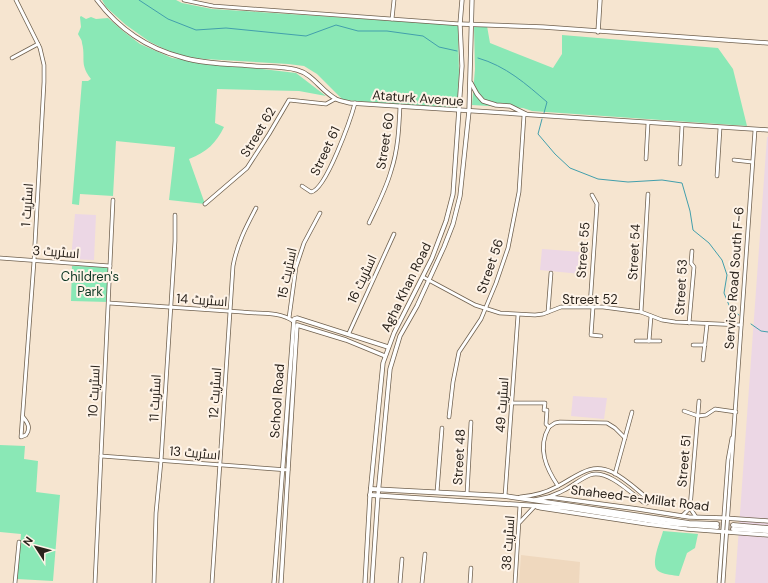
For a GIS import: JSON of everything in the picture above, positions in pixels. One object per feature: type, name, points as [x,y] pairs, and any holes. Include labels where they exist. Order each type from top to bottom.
[{"type":"main road","name":"Shaheed-e-Millat Road","points":[[370,495],[569,508],[665,523],[717,526],[505,496],[371,489]]},
{"type":"main road","points":[[438,492],[440,499]]},
{"type":"main road","points":[[510,504],[513,497]]},
{"type":"main road","points":[[768,528],[733,527],[768,531]]},
{"type":"street","name":"اسٹریٹ 1","points":[[16,0],[38,44],[44,65],[34,261],[21,437],[26,435],[29,431],[28,423],[23,417]]},
{"type":"street","points":[[97,0],[115,21],[133,36],[159,50],[182,58],[298,70],[314,79],[335,99]]},
{"type":"street","points":[[184,0],[213,6],[470,25],[543,28],[768,43]]},
{"type":"street","points":[[392,19],[394,0]]},
{"type":"street","name":"Agha Khan Road","points":[[365,583],[370,495],[385,356],[394,333],[432,258],[442,234],[453,194],[462,66],[460,24],[462,0]]},
{"type":"street","name":"Agha Khan Road","points":[[372,583],[378,495],[390,369],[400,336],[429,280],[453,224],[460,196],[469,111],[470,25],[472,0]]},
{"type":"street","points":[[598,32],[600,0]]},
{"type":"street","points":[[12,58],[38,44]]},
{"type":"street","points":[[470,82],[483,101],[496,105],[510,106],[525,115]]},
{"type":"street","name":"Street 62","points":[[205,204],[247,168],[270,134],[288,100],[326,104],[335,99]]},
{"type":"street","name":"Ataturk Avenue","points":[[335,99],[355,103],[682,126],[768,130]]},
{"type":"street","name":"Street 61","points":[[302,186],[312,192],[316,191],[319,187],[344,137],[355,103]]},
{"type":"street","name":"Street 60","points":[[369,223],[394,164],[400,106]]},
{"type":"street","name":"Street 56","points":[[449,417],[452,382],[459,352],[481,318],[503,264],[516,209],[525,115]]},
{"type":"street","points":[[646,159],[648,123]]},
{"type":"street","points":[[680,164],[682,126]]},
{"type":"street","points":[[717,176],[720,128]]},
{"type":"street","name":"Service Road South F-6","points":[[719,583],[725,532],[728,460],[736,412],[755,130]]},
{"type":"street","points":[[734,160],[752,162]]},
{"type":"street","name":"Street 54","points":[[641,312],[648,194]]},
{"type":"street","name":"Street 55","points":[[592,195],[596,204],[590,335],[601,336]]},
{"type":"street","name":"اسٹریٹ 10","points":[[95,583],[113,200]]},
{"type":"street","name":"اسٹریٹ 12","points":[[212,583],[233,266],[236,250],[241,236],[256,208]]},
{"type":"street","name":"اسٹریٹ 15","points":[[289,318],[296,268],[304,243],[320,213]]},
{"type":"street","name":"اسٹریٹ 11","points":[[154,583],[156,513],[162,460],[175,241],[175,215]]},
{"type":"street","name":"اسٹریٹ 16","points":[[349,333],[394,234]]},
{"type":"street","name":"Street 53","points":[[689,323],[694,267],[691,263],[692,252]]},
{"type":"street","name":"اسٹریٹ 3","points":[[0,258],[110,266]]},
{"type":"street","points":[[548,312],[551,273]]},
{"type":"street","name":"Street 52","points":[[423,277],[485,309],[500,313],[536,316],[561,307],[591,306],[641,312],[676,322],[741,325]]},
{"type":"street","name":"اسٹریٹ 14","points":[[109,303],[278,315],[289,318],[293,321]]},
{"type":"street","name":"اسٹریٹ 49","points":[[505,496],[518,315]]},
{"type":"street","points":[[649,341],[651,316]]},
{"type":"street","points":[[385,356],[346,340],[297,325],[293,321],[297,318],[349,333],[388,347]]},
{"type":"street","name":"School Road","points":[[280,583],[297,318]]},
{"type":"street","name":"School Road","points":[[274,583],[293,321]]},
{"type":"street","points":[[704,360],[707,324]]},
{"type":"street","points":[[636,341],[660,341]]},
{"type":"street","points":[[693,344],[705,345]]},
{"type":"street","points":[[383,368],[390,369]]},
{"type":"street","name":"Street 51","points":[[690,508],[699,401]]},
{"type":"street","points":[[512,402],[545,403],[544,410],[547,410],[547,425],[543,442],[544,460],[551,476],[558,486]]},
{"type":"street","points":[[684,411],[698,416],[706,415],[715,409],[736,412]]},
{"type":"street","points":[[615,474],[632,412]]},
{"type":"street","name":"Street 48","points":[[467,494],[471,422]]},
{"type":"street","points":[[547,425],[560,422],[607,423],[615,428],[624,438]]},
{"type":"street","points":[[438,492],[442,428]]},
{"type":"street","name":"اسٹریٹ 13","points":[[101,456],[288,470]]},
{"type":"street","points":[[513,497],[530,496],[558,486],[578,473],[591,468],[602,468],[615,474],[648,498],[648,501],[646,503],[643,502],[607,476],[596,474],[588,476],[567,489],[548,497]]},
{"type":"street","name":"Shaheed-e-Millat Road","points":[[534,500],[548,497],[682,516],[768,521]]},
{"type":"street","name":"اسٹریٹ 38","points":[[515,583],[520,505]]},
{"type":"street","points":[[520,522],[535,506]]},
{"type":"street","name":"Shaheed-e-Millat Road","points":[[535,506],[635,523],[687,529],[768,535]]},
{"type":"street","points":[[682,516],[690,508],[696,517]]},
{"type":"street","points":[[278,526],[284,527]]},
{"type":"street","name":"Service Road South F-6","points":[[724,583],[725,532]]},
{"type":"street","points":[[16,583],[18,542]]},
{"type":"street","points":[[422,583],[425,554]]},
{"type":"street","points":[[400,583],[402,559]]},
{"type":"street","points":[[470,583],[471,568]]},
{"type":"shaded area","points":[[767,137],[768,583],[735,583]]},
{"type":"shaded area","points":[[75,214],[96,215],[94,260],[71,259]]},
{"type":"shaded area","points":[[542,249],[582,252],[581,274],[540,270]]},
{"type":"shaded area","points":[[573,396],[607,398],[604,419],[571,416]]},
{"type":"shaded area","points":[[521,555],[580,562],[579,583],[519,583]]},
{"type":"green space","points":[[102,0],[176,0],[182,3],[212,9],[458,25],[459,75],[457,109],[343,100],[317,74],[304,66],[179,56],[150,42],[126,25],[106,7]]},
{"type":"green space","points":[[81,16],[86,19],[91,17],[96,19],[108,18],[140,44],[172,58],[296,73],[326,96],[299,91],[217,89],[215,123],[224,127],[218,138],[206,150],[189,159],[205,204],[169,200],[175,147],[116,141],[113,196],[80,194],[79,205],[72,204],[82,81],[88,81],[91,79],[85,69],[82,42],[78,34],[81,27]]},
{"type":"green space","points":[[474,26],[487,26],[490,43],[553,68],[562,54],[562,35],[718,48],[733,69],[747,126],[532,111],[523,108],[472,105],[475,69]]},
{"type":"green space","name":"Children's Park","points":[[72,266],[109,267],[108,302],[71,301]]},
{"type":"green space","points":[[0,445],[25,446],[24,459],[38,461],[36,492],[60,495],[53,581],[17,579],[21,534],[0,532]]},
{"type":"green space","points":[[663,531],[698,534],[695,548],[687,553],[679,576],[660,572],[655,565],[655,559]]},
{"type":"waterway","points":[[139,0],[168,19],[196,30],[226,28],[306,36],[336,25],[358,31],[387,31],[423,36],[439,47],[457,51]]},
{"type":"waterway","points":[[478,58],[488,61],[515,76],[547,102],[544,113]]},
{"type":"waterway","points":[[542,119],[538,134],[555,154],[570,168],[598,179],[628,182],[662,180],[682,183],[690,211],[693,230],[709,243],[722,260],[727,275],[724,293],[731,310],[739,315]]},
{"type":"waterway","points":[[751,324],[761,331],[768,332]]},
{"type":"tunnel","points":[[717,524],[733,525]]},
{"type":"tunnel","points":[[717,527],[733,529]]}]
